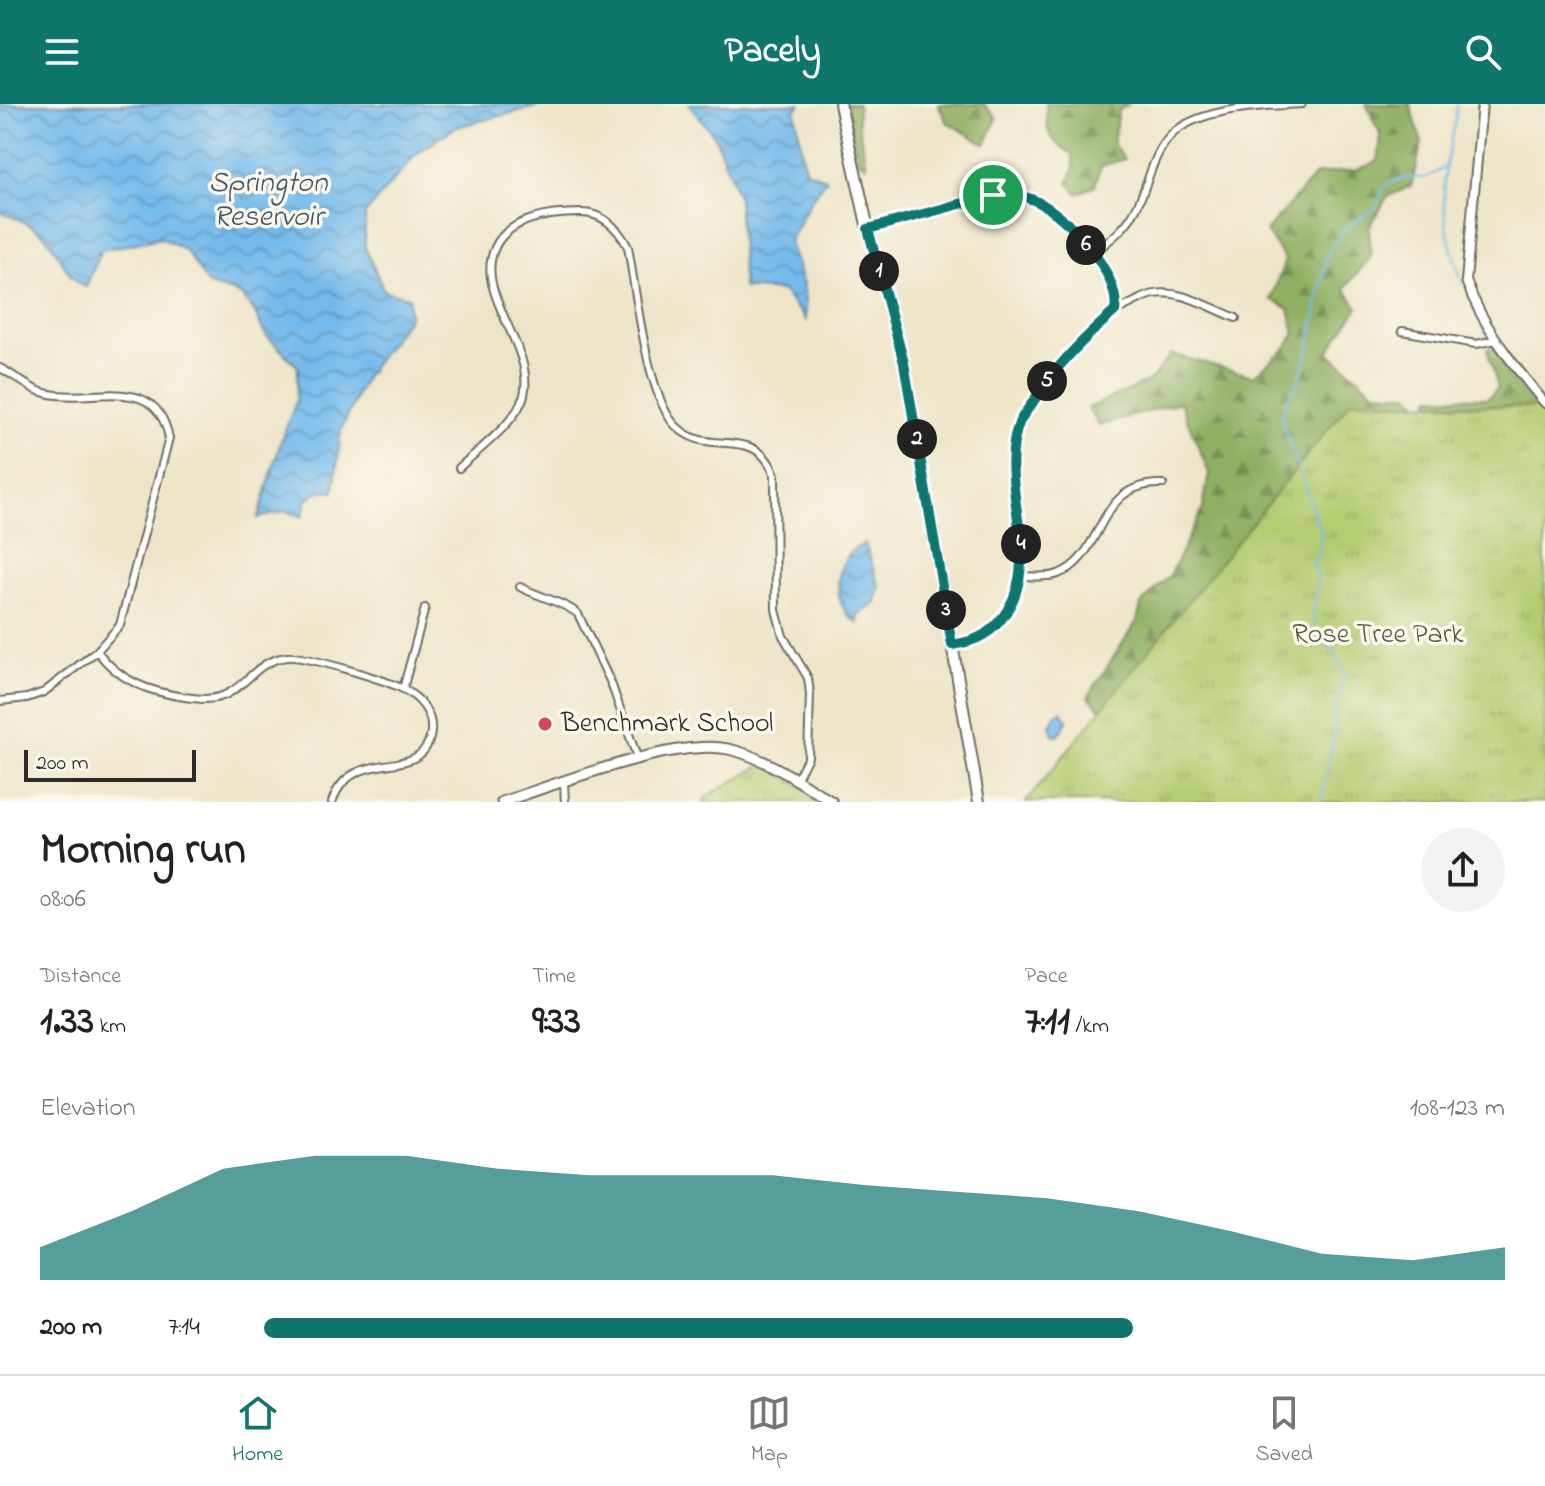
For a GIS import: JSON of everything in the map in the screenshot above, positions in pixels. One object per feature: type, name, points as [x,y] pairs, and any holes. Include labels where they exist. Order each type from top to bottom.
[{"type":"main road","points":[[840,104],[868,229],[904,363],[979,802]]},
{"type":"main road","points":[[502,802],[686,748],[725,748],[740,752],[796,780],[832,802]]},
{"type":"street","points":[[1094,253],[1123,228],[1134,213],[1161,150],[1179,128],[1197,119],[1228,111],[1302,104]]},
{"type":"street","points":[[1482,104],[1466,281],[1474,302],[1497,340],[1545,403]]},
{"type":"street","points":[[868,229],[990,195],[1014,195],[1039,202],[1054,212],[1094,253],[1113,284],[1117,300],[1115,311]]},
{"type":"street","points":[[459,468],[518,411],[524,395],[525,377],[519,354],[491,279],[494,248],[509,228],[525,220],[589,213],[611,223],[619,230],[628,247],[653,383],[664,410],[678,429],[702,441],[747,444],[760,451],[770,461],[775,475],[776,610],[783,636],[808,678],[810,694],[808,757],[796,780]]},
{"type":"street","points":[[952,645],[978,640],[999,624],[1012,602],[1020,576],[1022,553],[1013,476],[1014,448],[1020,422],[1055,369],[1115,311],[1150,295],[1180,296],[1236,318]]},
{"type":"street","points":[[1402,331],[1476,344],[1497,340]]},
{"type":"street","points":[[0,368],[46,394],[120,393],[134,396],[150,403],[161,413],[169,438],[120,625],[97,651],[44,692],[27,698],[0,701]]},
{"type":"street","points":[[1020,576],[1058,575],[1074,564],[1087,549],[1116,501],[1150,483],[1163,484]]},
{"type":"street","points":[[520,587],[558,605],[570,607],[578,614],[611,683],[638,760]]},
{"type":"street","points":[[403,689],[425,608]]},
{"type":"street","points":[[97,651],[109,666],[145,689],[207,700],[231,692],[264,663],[295,656],[403,689],[421,702],[430,716],[431,731],[427,744],[408,762],[361,769],[349,775],[338,787],[332,802]]},
{"type":"street","points":[[564,782],[565,802]]},
{"type":"green space","points":[[846,104],[858,104],[866,165],[858,160]]},
{"type":"green space","points":[[938,104],[984,104],[997,119],[985,144],[947,122]]},
{"type":"green space","points":[[1046,104],[1128,104],[1118,111],[1113,144],[1125,159],[1101,166],[1095,185],[1078,194],[1068,183],[1074,168],[1072,154],[1057,144],[1050,134]]},
{"type":"green space","points":[[1366,104],[1410,104],[1422,143],[1411,186],[1387,197],[1369,228],[1371,257],[1345,288],[1358,308],[1328,352],[1375,392],[1408,394],[1418,403],[1179,622],[1102,710],[1088,696],[1137,621],[1141,604],[1170,575],[1203,508],[1209,473],[1180,402],[1099,426],[1088,408],[1151,380],[1171,354],[1253,376],[1285,349],[1295,333],[1289,309],[1271,299],[1285,260],[1266,231],[1316,174],[1357,170],[1378,161],[1381,135]]},
{"type":"green space","points":[[1498,347],[1515,375],[1545,408],[1429,403],[1431,397],[1488,398],[1498,388],[1487,349]]},
{"type":"green space","name":"Rose Tree Park","points":[[1351,401],[1545,408],[1545,802],[1026,802]]},
{"type":"green space","points":[[764,764],[825,802],[703,802],[707,796]]},
{"type":"water","name":"Springton Reservoir","points":[[0,104],[548,104],[456,127],[416,154],[365,214],[365,247],[384,291],[409,297],[409,317],[366,376],[341,430],[334,492],[321,490],[307,500],[302,517],[287,511],[258,518],[296,402],[298,367],[265,334],[254,311],[240,294],[208,285],[186,251],[162,238],[101,250],[86,287],[79,284],[46,237],[18,219],[0,212]]},
{"type":"water","points":[[689,104],[800,104],[795,110],[805,170],[827,179],[811,200],[789,242],[804,288],[806,320],[782,291],[743,288],[738,196],[715,137]]},
{"type":"water","points":[[865,544],[880,588],[875,604],[859,614],[858,623],[842,605],[839,581],[846,558],[854,549]]},
{"type":"water","points":[[1061,711],[1068,720],[1058,736],[1053,735],[1050,725]]},
{"type":"waterway","points":[[1457,104],[1444,196],[1449,241],[1463,284]]},
{"type":"waterway","points":[[1321,802],[1334,737],[1335,707],[1345,676],[1334,651],[1319,636],[1313,617],[1318,575],[1312,566],[1319,552],[1321,533],[1281,418],[1286,401],[1300,379],[1309,349],[1327,254],[1344,229],[1375,209],[1383,188],[1389,183],[1405,178],[1425,178],[1446,167]]},
{"type":"waterway","points":[[1474,308],[1488,338]]},
{"type":"waterway","points":[[1491,344],[1520,385],[1545,411]]},
{"type":"place","name":"Benchmark School","points":[[545,724]]},
{"type":"route","points":[[993,195],[1028,198],[1054,212],[1108,272],[1117,300],[1115,311],[1055,369],[1020,422],[1014,448],[1013,476],[1022,553],[1020,576],[1012,602],[999,624],[989,633],[978,640],[952,645],[904,363],[868,229],[993,195]]}]
